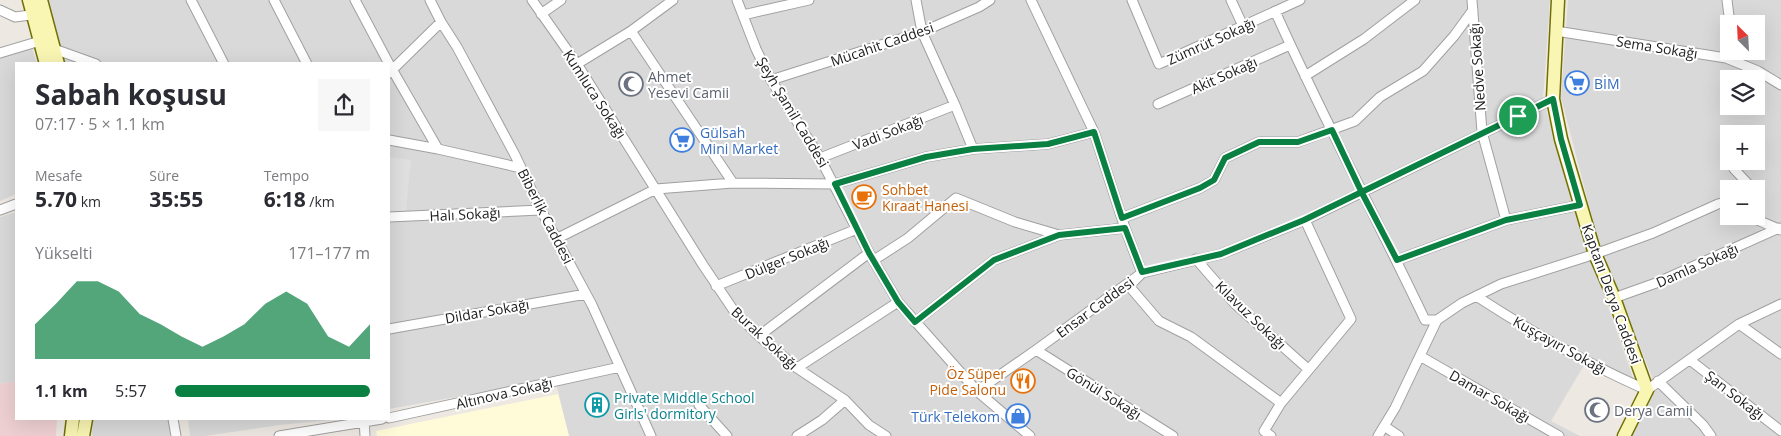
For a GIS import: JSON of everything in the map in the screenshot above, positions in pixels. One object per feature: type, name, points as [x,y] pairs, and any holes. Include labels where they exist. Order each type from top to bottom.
[{"type":"street","points":[[29,0],[39,9],[58,62]]},
{"type":"street","points":[[191,0],[223,62]]},
{"type":"street","points":[[274,0],[307,62]]},
{"type":"street","points":[[355,0],[387,62]]},
{"type":"street","name":"Biberlik Caddesi","points":[[430,0],[521,168],[586,294],[651,436]]},
{"type":"street","name":"Kumluca Sokağı","points":[[532,0],[577,64],[656,189]]},
{"type":"street","points":[[541,14],[561,0]]},
{"type":"street","points":[[577,64],[631,32],[673,0]]},
{"type":"street","name":"Şeyh Şamil Caddesi","points":[[737,0],[756,49],[771,80],[835,184],[857,229],[898,302],[977,391],[1030,436]]},
{"type":"street","points":[[743,15],[809,0]]},
{"type":"street","points":[[916,0],[922,32],[973,149]]},
{"type":"street","name":"Mücahit Caddesi","points":[[771,80],[922,32],[979,8],[990,0]]},
{"type":"street","points":[[1031,0],[1094,132],[1125,228],[1142,272],[1129,286],[1159,321],[1191,337],[1281,402]]},
{"type":"street","name":"Zümrüt Sokağı","points":[[1132,0],[1159,64],[1300,0]]},
{"type":"street","points":[[1231,0],[1243,26]]},
{"type":"street","points":[[1305,76],[1364,39],[1414,0]]},
{"type":"street","name":"Nedve Sokağı","points":[[1472,0],[1482,132],[1506,220]]},
{"type":"street","name":"Kaptanı Derya Caddesi","points":[[1558,0],[1553,99],[1561,139],[1596,254],[1614,298],[1646,390]]},
{"type":"street","points":[[1727,0],[1729,15]]},
{"type":"street","points":[[0,10],[15,17],[39,9]]},
{"type":"street","points":[[39,9],[40,41],[45,62]]},
{"type":"street","points":[[1122,218],[1200,188],[1214,180],[1225,158],[1259,142],[1298,142],[1355,121],[1380,97],[1423,71],[1454,36],[1473,10]]},
{"type":"street","points":[[1275,11],[1425,320],[1437,320]]},
{"type":"street","points":[[438,149],[390,68],[441,22]]},
{"type":"street","name":"Sema Sokağı","points":[[1556,31],[1720,55]]},
{"type":"street","points":[[631,32],[733,183]]},
{"type":"street","points":[[0,53],[40,41]]},
{"type":"street","name":"Akit Sokağı","points":[[1158,104],[1290,45]]},
{"type":"street","points":[[54,48],[91,62]]},
{"type":"street","name":"Sema Sokağı","points":[[1737,60],[1781,85]]},
{"type":"street","name":"Ensar Caddesi","points":[[977,391],[1142,272],[1221,254],[1304,220],[1553,99]]},
{"type":"street","name":"Vadi Sokağı","points":[[820,158],[955,105]]},
{"type":"street","points":[[556,239],[656,189],[733,183],[835,184],[926,157],[973,149],[1048,144],[1094,132]]},
{"type":"street","points":[[390,140],[521,168]]},
{"type":"street","points":[[1736,170],[1746,180]]},
{"type":"street","name":"Burak Sokağı","points":[[656,189],[716,286],[734,311],[759,336],[797,368],[845,400],[870,425],[886,436]]},
{"type":"street","points":[[759,336],[872,257],[908,238],[956,198],[1016,222],[1059,235]]},
{"type":"street","points":[[0,210],[15,204]]},
{"type":"street","points":[[1378,436],[1437,320],[1462,303],[1501,284],[1596,254],[1653,233],[1718,204]]},
{"type":"street","points":[[1397,260],[1506,220],[1580,205]]},
{"type":"street","name":"Halı Sokağı","points":[[390,217],[541,210]]},
{"type":"street","points":[[1271,436],[1264,431],[1281,402],[1350,319],[1304,220]]},
{"type":"street","points":[[1765,223],[1780,229]]},
{"type":"street","points":[[915,322],[994,260],[1059,235],[1125,228]]},
{"type":"street","name":"Dülger Sokağı","points":[[716,286],[857,229]]},
{"type":"street","name":"Damla Sokağı","points":[[1614,298],[1656,283],[1780,229]]},
{"type":"street","name":"Kılavuz Sokağı","points":[[1196,259],[1235,304],[1308,368]]},
{"type":"street","name":"Dildar Sokağı","points":[[390,329],[586,294]]},
{"type":"street","name":"Kuşçayırı Sokağı","points":[[1476,296],[1512,320],[1570,352],[1646,390]]},
{"type":"street","points":[[797,368],[898,302]]},
{"type":"street","points":[[1624,436],[1646,390],[1739,324],[1781,304]]},
{"type":"street","points":[[1739,324],[1781,354]]},
{"type":"street","name":"Gönül Sokağı","points":[[1036,350],[1173,436]]},
{"type":"street","name":"Damar Sokağı","points":[[1420,356],[1560,436]]},
{"type":"street","name":"Şan Sokağı","points":[[1690,360],[1781,430]]},
{"type":"street","name":"Altınova Sokağı","points":[[390,418],[620,367]]},
{"type":"street","points":[[1658,381],[1703,425],[1711,436]]},
{"type":"street","points":[[796,436],[822,420],[845,400]]},
{"type":"street","points":[[699,405],[727,436]]},
{"type":"street","points":[[70,436],[73,420]]},
{"type":"street","points":[[83,436],[86,420]]},
{"type":"street","points":[[173,420],[176,436]]},
{"type":"street","points":[[279,436],[364,420],[365,436]]},
{"type":"street","points":[[1384,426],[1399,436]]},
{"type":"shaded area","points":[[48,0],[1550,0],[1543,99],[1584,237],[1633,378],[1587,360],[1551,421],[1580,436],[569,436],[555,379],[390,409],[390,62],[64,62]]},
{"type":"shaded area","points":[[1568,0],[1781,0],[1781,436],[1628,436],[1635,423],[1652,377],[1599,244],[1561,97]]},
{"type":"shaded area","points":[[32,47],[36,62],[15,62],[15,194],[0,201],[0,57]]},
{"type":"shaded area","points":[[390,157],[411,160],[406,211],[390,211]]},
{"type":"shaded area","points":[[15,212],[15,381],[0,384],[0,217]]},
{"type":"shaded area","points":[[15,381],[15,420],[57,420],[56,436],[0,436],[0,384]]},
{"type":"shaded area","points":[[558,394],[569,436],[377,436],[376,431]]},
{"type":"shaded area","points":[[93,420],[169,420],[170,436],[92,436]]},
{"type":"shaded area","points":[[188,420],[332,420],[279,425],[205,436],[190,436]]},
{"type":"place","name":"BİM","points":[[1577,83]]},
{"type":"place","name":"Ahmet Yesevi Camii","points":[[631,84]]},
{"type":"place","name":"Gülsah Mini Market","points":[[682,140]]},
{"type":"place","name":"Sohbet Kıraat Hanesi","points":[[864,197]]},
{"type":"place","name":"Öz Süper Pide Salonu","points":[[1023,381]]},
{"type":"place","name":"Private Middle School Girls' dormitory","points":[[597,405]]},
{"type":"place","name":"Derya Camii","points":[[1597,410]]},
{"type":"place","name":"Türk Telekom","points":[[1018,416]]},
{"type":"route","points":[[1518,116],[1482,132],[1361,191],[1304,220],[1221,254],[1142,272],[1125,228],[1059,235],[994,260],[915,322],[898,302],[869,253],[835,184],[926,157],[973,149],[1048,144],[1094,132],[1122,218],[1200,188],[1214,180],[1225,158],[1259,142],[1298,142],[1332,130],[1361,191],[1397,260],[1506,220],[1580,205],[1561,139],[1553,99],[1518,116]]}]
